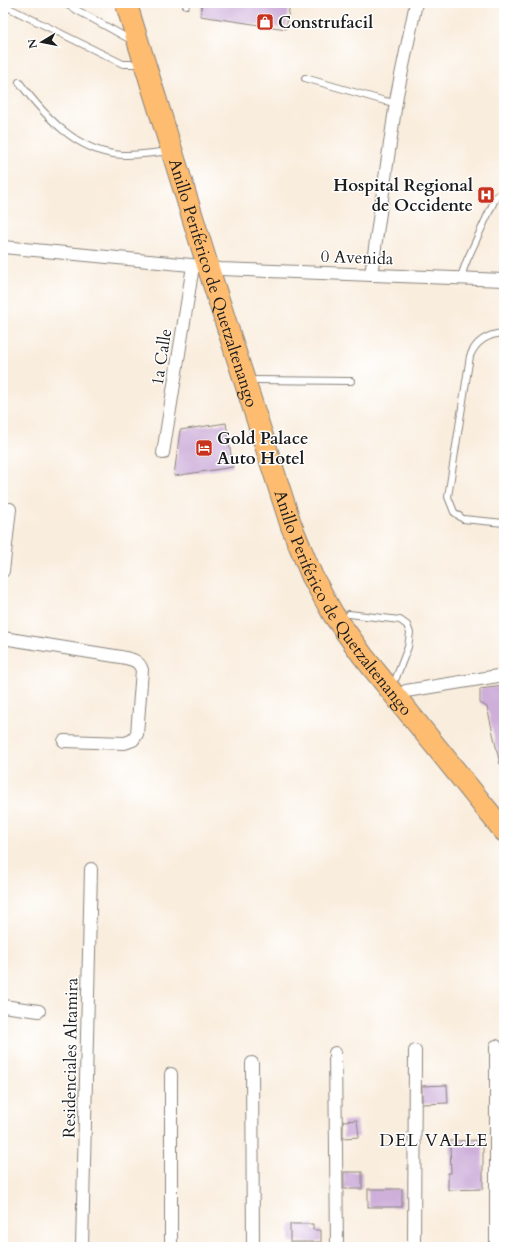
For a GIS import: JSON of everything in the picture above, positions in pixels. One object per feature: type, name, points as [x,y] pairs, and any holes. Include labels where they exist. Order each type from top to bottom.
[{"type":"highway","name":"Anillo Periférico de Quetzaltenango","points":[[126,3],[143,54],[207,267],[291,525],[312,576],[333,614],[363,656],[504,831]]},
{"type":"highway","name":"Anillo Periférico de Quetzaltenango","points":[[139,3],[207,267],[256,380],[310,542],[328,579],[374,651],[504,812]]},
{"type":"street","points":[[371,275],[396,103],[416,3]]},
{"type":"street","name":"0 Avenida","points":[[3,247],[207,267],[504,280]]},
{"type":"street","name":"1a Calle","points":[[163,454],[207,267]]},
{"type":"street","points":[[3,571],[10,509]]},
{"type":"street","points":[[3,638],[122,657],[134,660],[140,665],[142,670],[137,734],[133,740],[125,743],[64,740]]},
{"type":"street","points":[[401,684],[504,675]]},
{"type":"street","name":"Residenciales Altamira","points":[[82,1247],[91,869]]},
{"type":"street","points":[[3,1006],[38,1011]]},
{"type":"street","points":[[496,1046],[496,1247]]},
{"type":"street","points":[[414,1247],[415,1051]]},
{"type":"street","points":[[335,1053],[337,1247]]},
{"type":"street","points":[[252,1063],[252,1247]]},
{"type":"street","points":[[171,1074],[171,1247]]},
{"type":"lane","points":[[64,3],[143,54]]},
{"type":"lane","points":[[3,5],[123,64],[143,54]]},
{"type":"lane","points":[[305,78],[396,103]]},
{"type":"lane","points":[[19,82],[36,105],[57,126],[82,143],[103,151],[122,155],[172,150]]},
{"type":"lane","points":[[460,279],[467,260],[496,197],[504,192]]},
{"type":"lane","points":[[504,333],[488,337],[478,342],[470,356],[448,497],[454,512],[463,519],[504,523]]},
{"type":"lane","points":[[256,380],[351,381]]},
{"type":"lane","points":[[349,614],[400,620],[407,625],[410,633],[401,684]]},
{"type":"building","name":"Construfacil","points":[[202,3],[290,3],[286,29],[200,16]]},
{"type":"building","name":"Gold Palace Auto Hotel","points":[[226,423],[233,467],[174,476],[180,430]]},
{"type":"building","points":[[504,686],[504,763],[500,764],[487,707],[480,703],[480,689]]},
{"type":"building","points":[[447,1085],[448,1103],[422,1104],[422,1086]]},
{"type":"building","points":[[357,1120],[359,1137],[343,1138],[343,1121]]},
{"type":"building","points":[[483,1140],[483,1189],[448,1190],[448,1173],[451,1173],[450,1141]]},
{"type":"building","points":[[344,1172],[362,1172],[362,1189],[344,1189]]},
{"type":"building","points":[[368,1189],[402,1189],[402,1207],[368,1207]]},
{"type":"building","points":[[290,1224],[313,1224],[313,1230],[321,1230],[321,1242],[290,1242]]},
{"type":"place","name":"Construfacil","points":[[265,22]]},
{"type":"place","name":"Hospital Regional de Occidente","points":[[486,195]]},
{"type":"place","name":"Gold Palace Auto Hotel","points":[[204,448]]},
{"type":"district","name":"DEL VALLE","points":[[434,1140]]}]
